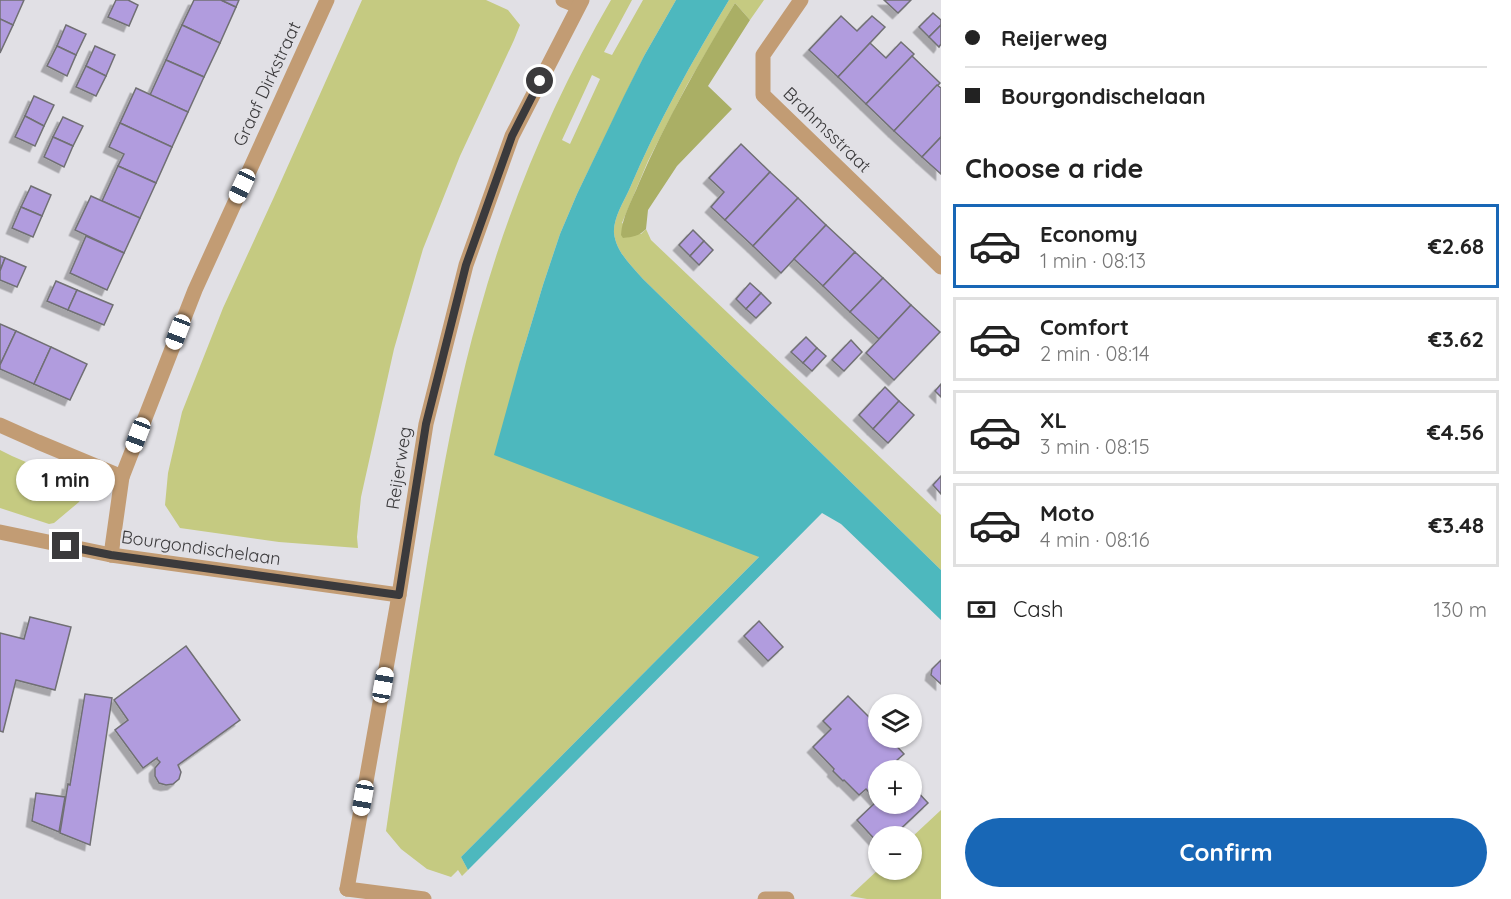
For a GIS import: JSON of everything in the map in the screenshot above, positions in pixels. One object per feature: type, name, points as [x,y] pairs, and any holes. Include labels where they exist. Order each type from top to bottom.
[{"type":"street","name":"Graaf Dirkstraat","points":[[111,555],[122,477],[195,290],[327,0]]},
{"type":"street","points":[[562,0],[580,3]]},
{"type":"street","name":"Brahmsstraat","points":[[801,0],[763,55],[763,96],[941,267]]},
{"type":"street","name":"Reijerweg","points":[[424,899],[347,889],[399,595],[426,424],[466,265],[512,136],[580,3]]},
{"type":"street","points":[[0,425],[122,477]]},
{"type":"street","name":"Bourgondischelaan","points":[[0,532],[111,555],[399,595]]},
{"type":"street","points":[[765,899],[787,899]]},
{"type":"green space","points":[[362,0],[486,0],[508,10],[520,25],[460,156],[423,249],[394,349],[361,497],[358,548],[279,542],[180,528],[165,505],[168,473],[182,412],[223,308]]},
{"type":"green space","points":[[611,0],[632,0],[604,52],[612,55],[643,0],[676,0],[644,56],[577,194],[560,234],[520,361],[759,557],[461,857],[468,870],[462,876],[458,870],[451,877],[427,869],[401,849],[386,831],[428,557],[456,404],[491,272],[535,152],[590,37]],"holes":[[[592,75],[600,79],[570,144],[562,140]]]},
{"type":"green space","points":[[729,0],[764,0],[750,20],[735,3],[687,85],[648,161],[622,223],[641,234],[646,229],[651,240],[941,515],[941,570],[643,279],[625,258],[615,240],[614,228],[621,206],[651,141]]},
{"type":"green space","points":[[735,3],[750,20],[708,86],[732,109],[677,166],[648,210],[646,229],[636,236],[623,238],[621,235],[625,215],[660,136]]},
{"type":"green space","points":[[0,450],[86,488],[79,502],[54,523],[49,524],[0,508]]},
{"type":"green space","points":[[941,810],[941,899],[867,899],[850,896],[868,879],[922,880],[922,828]]},
{"type":"water","points":[[676,0],[729,0],[651,141],[617,217],[614,228],[615,240],[625,258],[643,279],[941,570],[941,620],[841,524],[822,513],[468,870],[461,857],[759,557],[494,455],[520,361],[560,234],[624,96]]},
{"type":"building","points":[[0,0],[24,0],[13,25],[0,19]]},
{"type":"building","points":[[116,0],[128,0],[138,5],[129,26],[108,17]]},
{"type":"building","points":[[194,0],[221,0],[236,7],[220,43],[182,25]]},
{"type":"building","points":[[221,0],[239,0],[236,7]]},
{"type":"building","points":[[884,0],[911,0],[898,13]]},
{"type":"building","points":[[933,13],[941,20],[941,25],[929,37],[919,27]]},
{"type":"building","points":[[841,16],[857,31],[872,16],[885,27],[838,77],[809,50]]},
{"type":"building","points":[[0,19],[13,25],[0,53]]},
{"type":"building","points":[[66,25],[86,34],[76,55],[57,46]]},
{"type":"building","points":[[182,25],[220,43],[204,77],[166,60]]},
{"type":"building","points":[[941,25],[941,44],[939,47],[929,37]]},
{"type":"building","points":[[901,42],[914,54],[866,104],[838,77],[870,43],[886,58]]},
{"type":"building","points":[[57,46],[76,55],[67,76],[47,66]]},
{"type":"building","points":[[95,46],[115,55],[106,76],[86,66]]},
{"type":"building","points":[[912,56],[940,83],[894,131],[866,104]]},
{"type":"building","points":[[166,60],[204,77],[188,112],[150,95]]},
{"type":"building","points":[[86,66],[106,76],[96,96],[76,87]]},
{"type":"building","points":[[937,85],[941,88],[941,137],[922,157],[894,131]]},
{"type":"building","points":[[136,88],[188,112],[172,147],[120,123]]},
{"type":"building","points":[[34,96],[54,105],[44,126],[25,116]]},
{"type":"building","points":[[25,116],[44,126],[35,146],[15,137]]},
{"type":"building","points":[[63,117],[83,126],[73,146],[53,137]]},
{"type":"building","points":[[120,123],[172,147],[156,183],[118,166],[124,154],[109,147]]},
{"type":"building","points":[[53,137],[73,146],[64,167],[44,157]]},
{"type":"building","points":[[941,137],[941,174],[922,157]]},
{"type":"building","points":[[741,144],[770,172],[725,220],[711,207],[724,192],[709,178]]},
{"type":"building","points":[[118,166],[156,183],[140,218],[102,201]]},
{"type":"building","points":[[770,172],[798,198],[753,246],[725,220]]},
{"type":"building","points":[[31,186],[51,195],[42,216],[21,207]]},
{"type":"building","points":[[91,196],[140,218],[124,253],[75,230]]},
{"type":"building","points":[[798,198],[826,225],[781,273],[753,246]]},
{"type":"building","points":[[21,207],[42,216],[33,237],[12,228]]},
{"type":"building","points":[[826,225],[855,252],[823,286],[794,259]]},
{"type":"building","points":[[693,230],[704,241],[690,256],[679,245]]},
{"type":"building","points":[[86,236],[124,253],[107,290],[70,273]]},
{"type":"building","points":[[704,241],[713,250],[699,265],[690,256]]},
{"type":"building","points":[[855,252],[883,278],[850,312],[823,286]]},
{"type":"building","points":[[0,256],[5,258],[0,271]]},
{"type":"building","points":[[5,258],[26,267],[17,287],[0,280],[0,271]]},
{"type":"building","points":[[883,278],[911,305],[879,339],[850,312]]},
{"type":"building","points":[[56,281],[77,290],[68,310],[47,301]]},
{"type":"building","points":[[750,283],[761,293],[746,309],[736,299]]},
{"type":"building","points":[[77,290],[113,305],[104,325],[68,310]]},
{"type":"building","points":[[761,293],[771,303],[756,318],[746,309]]},
{"type":"building","points":[[911,305],[940,332],[894,380],[866,353]]},
{"type":"building","points":[[0,324],[16,331],[0,365]]},
{"type":"building","points":[[16,331],[51,347],[34,384],[0,369]]},
{"type":"building","points":[[806,337],[817,348],[803,363],[791,352]]},
{"type":"building","points":[[851,340],[862,352],[844,371],[832,360]]},
{"type":"building","points":[[51,347],[87,364],[70,400],[34,384]]},
{"type":"building","points":[[817,348],[826,356],[812,371],[803,363]]},
{"type":"building","points":[[941,384],[941,397],[935,391]]},
{"type":"building","points":[[885,387],[899,401],[873,429],[859,415]]},
{"type":"building","points":[[899,401],[914,415],[888,443],[873,429]]},
{"type":"building","points":[[941,476],[941,494],[933,485]]},
{"type":"building","points":[[30,617],[71,627],[55,690],[16,680],[3,732],[0,731],[0,633],[24,639]]},
{"type":"building","points":[[759,621],[783,647],[768,661],[744,636]]},
{"type":"building","points":[[186,646],[240,720],[178,765],[181,772],[179,779],[173,784],[166,785],[159,783],[155,776],[155,768],[160,762],[157,758],[143,768],[115,730],[128,720],[114,700]]},
{"type":"building","points":[[941,660],[941,684],[931,675],[932,669]]},
{"type":"building","points":[[85,694],[112,698],[90,845],[60,833]]},
{"type":"building","points":[[848,696],[868,716],[868,748],[898,748],[904,754],[897,760],[868,760],[868,791],[866,789],[859,795],[833,771],[834,769],[813,747],[831,729],[823,721]]},
{"type":"building","points":[[36,793],[65,797],[59,832],[32,821]]},
{"type":"building","points":[[922,797],[928,803],[922,809]]},
{"type":"building","points":[[868,810],[868,814],[916,814],[904,826],[868,826],[868,832],[857,820]]},
{"type":"route","points":[[66,546],[111,555],[399,595],[426,424],[466,265],[512,136],[540,81]]}]
